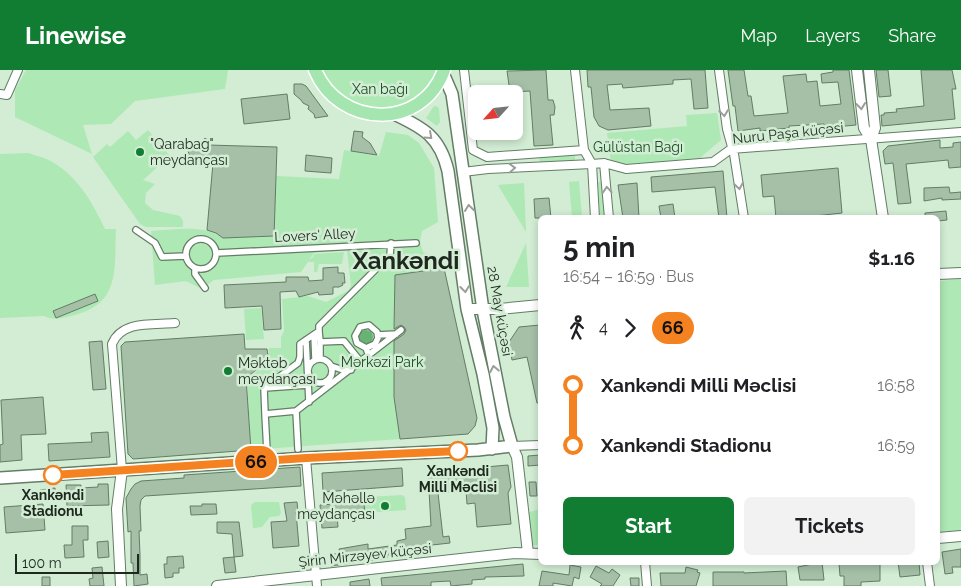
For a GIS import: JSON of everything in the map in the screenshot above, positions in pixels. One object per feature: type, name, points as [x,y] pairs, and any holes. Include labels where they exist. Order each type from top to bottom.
[{"type":"main road","name":"28 May küçəsi","points":[[315,70],[330,94],[348,108],[371,115],[394,114],[412,107],[434,88],[444,71]]},
{"type":"main road","name":"28 May küçəsi","points":[[444,71],[452,94],[482,310],[512,446]]},
{"type":"main road","name":"28 May küçəsi","points":[[394,114],[412,122],[432,136],[444,153],[468,309],[493,428],[492,449]]},
{"type":"main road","points":[[0,478],[122,470],[302,454],[492,449],[512,446]]},
{"type":"street","points":[[3,94],[18,70]]},
{"type":"street","points":[[464,70],[473,150],[487,157],[584,150]]},
{"type":"street","points":[[576,70],[584,150],[592,164],[595,215]]},
{"type":"street","points":[[719,70],[726,130],[734,154],[744,215]]},
{"type":"street","points":[[857,70],[864,128],[871,139],[883,215]]},
{"type":"street","points":[[869,70],[875,128],[871,139]]},
{"type":"street","name":"Nuru Paşa küçəsi","points":[[464,172],[604,163],[626,169],[713,162],[732,148],[961,132]]},
{"type":"street","points":[[604,163],[609,215]]},
{"type":"street","points":[[136,230],[155,243],[162,257],[185,256]]},
{"type":"street","points":[[200,239],[209,241],[214,245],[217,253],[214,263],[210,267],[200,269],[190,265],[185,256],[188,246],[195,240],[200,239]]},
{"type":"street","name":"Lovers' Alley","points":[[217,253],[416,242]]},
{"type":"street","points":[[318,359],[317,333],[319,326],[390,255],[391,243]]},
{"type":"street","points":[[194,268],[195,274],[205,288]]},
{"type":"street","points":[[940,274],[961,273]]},
{"type":"street","points":[[468,309],[482,310],[538,305]]},
{"type":"street","points":[[121,586],[118,503],[122,470],[112,344],[116,336],[132,326],[175,323]]},
{"type":"street","points":[[366,325],[372,327],[378,335],[375,344],[366,348],[359,346],[356,340],[356,333],[360,327],[366,325]]},
{"type":"street","points":[[265,414],[296,411],[399,332],[378,335]]},
{"type":"street","points":[[264,388],[298,364],[300,344],[317,333]]},
{"type":"street","points":[[317,333],[320,342],[318,359]]},
{"type":"street","points":[[306,340],[309,402]]},
{"type":"street","points":[[320,342],[344,341],[362,362]]},
{"type":"street","points":[[366,348],[369,356]]},
{"type":"street","points":[[331,366],[330,377],[321,383],[310,378],[307,371],[310,363],[318,359],[326,360],[331,366],[343,370],[351,370]]},
{"type":"street","points":[[264,388],[308,385]]},
{"type":"street","points":[[264,388],[267,451]]},
{"type":"street","points":[[296,411],[317,586]]},
{"type":"street","points":[[512,446],[538,445]]},
{"type":"street","name":"28 May küçəsi","points":[[512,446],[516,457],[528,553]]},
{"type":"street","points":[[940,538],[961,536]]},
{"type":"street","points":[[528,553],[538,554]]},
{"type":"street","name":"Şirin Mirzəyev küçəsi","points":[[217,586],[528,553]]},
{"type":"street","points":[[645,565],[647,586]]},
{"type":"street","points":[[927,565],[930,586]]},
{"type":"green space","points":[[26,70],[228,70],[225,89],[135,101],[111,124],[83,125],[92,154],[15,117],[15,90]]},
{"type":"green space","name":"Xan bağı","points":[[323,70],[437,70],[426,87],[412,99],[397,106],[380,108],[364,106],[348,98],[334,86]]},
{"type":"green space","points":[[434,106],[439,108],[440,122],[437,126],[426,118]]},
{"type":"green space","name":"Gülüstan Bağı","points":[[717,113],[721,140],[700,158],[626,165],[611,163],[607,133],[687,126],[686,115]]},
{"type":"green space","points":[[148,130],[170,156],[143,180],[155,184],[146,193],[145,203],[153,210],[180,216],[183,221],[183,227],[146,227],[140,224],[93,157],[107,144],[110,147],[128,131],[136,140]]},
{"type":"green space","name":"Mərkəzi Park","points":[[386,132],[408,135],[419,143],[434,168],[438,222],[422,231],[420,242],[423,252],[443,262],[468,434],[251,450],[247,379],[269,362],[269,348],[281,348],[281,337],[284,331],[282,299],[308,296],[326,302],[348,291],[351,286],[347,250],[314,253],[309,260],[314,254],[344,252],[342,264],[319,264],[317,272],[314,272],[314,262],[308,262],[301,272],[214,280],[202,289],[186,281],[155,285],[151,231],[198,229],[223,238],[274,236],[276,176],[339,179],[344,150],[379,156]]},
{"type":"green space","points":[[28,153],[48,160],[63,169],[84,192],[105,229],[116,229],[114,270],[108,293],[101,302],[75,315],[55,319],[44,316],[0,318],[0,154]]},
{"type":"green space","points":[[575,155],[575,161],[540,163],[539,157]]},
{"type":"green space","points":[[579,181],[582,215],[572,215],[569,182]]},
{"type":"green space","points":[[600,181],[602,183],[604,215],[600,215],[598,183]]},
{"type":"green space","points":[[524,183],[526,232],[498,185]]},
{"type":"green space","points":[[526,243],[529,287],[506,287]]},
{"type":"green space","points":[[961,279],[961,530],[940,532],[940,281]]},
{"type":"green space","points":[[261,308],[264,339],[246,340],[244,309]]},
{"type":"green space","name":"Məhəllə meydançası","points":[[402,495],[405,497],[406,510],[364,513],[364,499],[368,497]]},
{"type":"green space","name":"Məhəllə meydançası","points":[[255,502],[279,502],[281,513],[279,516],[270,517],[262,527],[253,528],[251,505]]},
{"type":"green space","points":[[538,510],[538,545],[529,545],[526,513]]},
{"type":"shaded area","points":[[363,330],[369,330],[373,337],[369,344],[363,344],[359,340],[359,334]]},
{"type":"building","points":[[546,70],[548,100],[553,100],[555,107],[554,115],[550,115],[553,145],[534,146],[530,91],[523,91],[523,85],[509,85],[507,71]]},
{"type":"building","points":[[587,70],[705,70],[708,108],[694,109],[691,79],[673,80],[673,84],[623,88],[622,84],[607,85],[610,110],[649,108],[651,126],[608,130],[599,126],[594,117],[591,87],[588,87]]},
{"type":"building","points":[[728,70],[744,70],[748,96],[751,96],[754,116],[788,113],[783,76],[806,74],[807,82],[817,81],[820,106],[841,104],[838,82],[822,83],[821,74],[833,72],[833,70],[849,70],[856,125],[824,128],[824,124],[789,126],[789,128],[760,131],[760,128],[738,131]]},
{"type":"building","points":[[876,70],[888,70],[891,96],[879,97]]},
{"type":"building","points":[[921,70],[952,70],[956,89],[952,89],[955,119],[882,126],[881,115],[884,115],[884,113],[897,112],[896,109],[924,106]]},
{"type":"building","points":[[294,84],[306,86],[328,116],[315,118],[314,114],[308,109],[309,106],[294,94]]},
{"type":"building","points":[[287,94],[290,119],[244,124],[241,99]]},
{"type":"building","points":[[354,131],[363,132],[362,137],[370,143],[377,155],[351,151]]},
{"type":"building","points":[[198,140],[208,145],[277,147],[274,236],[223,238],[207,230],[213,163],[196,161],[190,157],[189,146]]},
{"type":"building","points":[[940,140],[940,148],[953,147],[953,143],[961,142],[961,167],[949,168],[948,160],[906,164],[911,203],[898,204],[893,163],[885,164],[883,151],[888,146]]},
{"type":"building","points":[[306,155],[332,158],[331,173],[305,171]]},
{"type":"building","points":[[838,168],[842,213],[776,215],[774,196],[763,197],[761,175]]},
{"type":"building","points":[[723,171],[727,215],[719,215],[715,187],[652,192],[651,177]]},
{"type":"building","points":[[637,183],[639,215],[623,215],[618,185]]},
{"type":"building","points":[[949,187],[950,193],[961,192],[961,199],[942,200],[942,198],[924,201],[924,188]]},
{"type":"building","points":[[549,198],[551,215],[538,215],[538,218],[535,218],[534,199]]},
{"type":"building","points":[[673,204],[675,215],[660,215],[659,206]]},
{"type":"building","points":[[946,211],[947,220],[940,221],[940,215],[925,215],[925,213]]},
{"type":"building","points":[[338,267],[338,273],[344,273],[345,283],[342,283],[343,285],[339,287],[333,287],[333,294],[319,295],[318,292],[299,297],[296,291],[280,292],[281,329],[264,330],[262,306],[225,308],[224,285],[286,282],[286,277],[308,277],[309,281],[323,280],[323,268]]},
{"type":"building","points":[[444,268],[477,418],[475,426],[468,434],[400,439],[394,397],[394,341],[404,334],[406,330],[401,325],[394,329],[395,275]]},
{"type":"building","points":[[95,294],[98,301],[56,318],[53,311]]},
{"type":"building","points":[[538,325],[538,403],[527,357],[512,360],[509,342],[519,327]]},
{"type":"building","points":[[244,334],[245,349],[267,349],[268,355],[263,360],[265,363],[246,378],[251,450],[133,459],[128,454],[121,346],[125,342]]},
{"type":"building","points":[[102,341],[106,389],[93,390],[89,342]]},
{"type":"building","points":[[43,397],[46,434],[21,435],[22,460],[0,462],[0,445],[3,444],[1,400]]},
{"type":"building","points":[[108,432],[110,457],[49,461],[48,444],[92,442],[91,433]]},
{"type":"building","points":[[538,455],[538,465],[528,466],[528,456]]},
{"type":"building","points":[[508,465],[511,487],[508,493],[511,524],[477,527],[475,503],[467,504],[466,491],[438,493],[443,537],[449,536],[450,543],[432,545],[432,552],[416,553],[416,551],[387,555],[387,558],[331,566],[330,555],[340,553],[339,549],[368,544],[368,549],[397,545],[397,541],[406,539],[405,529],[431,526],[428,472]]},
{"type":"building","points":[[300,467],[301,486],[145,496],[141,500],[140,506],[140,575],[147,574],[148,584],[134,586],[133,563],[131,563],[131,531],[128,532],[126,498],[135,484],[141,481],[184,478],[184,475]]},
{"type":"building","points":[[402,468],[403,486],[323,492],[322,473]]},
{"type":"building","points":[[529,482],[536,482],[537,496],[530,496]]},
{"type":"building","points":[[98,484],[108,484],[109,505],[67,506],[66,485],[81,485],[81,488],[98,487]]},
{"type":"building","points":[[55,488],[56,499],[42,501],[40,490]]},
{"type":"building","points":[[297,502],[299,546],[273,548],[271,522],[287,521],[284,503]]},
{"type":"building","points":[[364,502],[365,518],[355,518],[355,512],[337,514],[338,527],[322,528],[320,505]]},
{"type":"building","points":[[43,504],[45,530],[6,533],[4,507]]},
{"type":"building","points":[[202,504],[216,504],[217,514],[191,515],[190,506],[202,506]]},
{"type":"building","points":[[217,522],[239,522],[243,556],[234,557],[232,534],[217,533]]},
{"type":"building","points":[[72,526],[88,526],[88,540],[83,540],[84,557],[65,558],[64,545],[72,545]]},
{"type":"building","points":[[108,541],[109,557],[98,558],[97,542]]},
{"type":"building","points":[[961,549],[961,567],[952,567],[953,573],[945,574],[942,552]]},
{"type":"building","points":[[183,556],[184,568],[179,568],[179,573],[173,573],[173,577],[165,578],[164,564],[167,564],[167,557]]},
{"type":"building","points":[[234,557],[236,572],[225,573],[223,558]]},
{"type":"building","points":[[523,564],[524,576],[485,577],[485,579],[472,580],[472,584],[451,586],[450,581],[431,582],[431,586],[382,586],[381,578]]},
{"type":"building","points":[[570,565],[581,567],[579,579],[574,577],[572,586],[553,583],[553,586],[539,586],[542,571],[569,575]]},
{"type":"building","points":[[822,565],[824,580],[800,580],[798,567]]},
{"type":"building","points":[[839,565],[880,565],[880,581],[861,582],[861,586],[844,586],[844,576],[840,576]]},
{"type":"building","points":[[898,565],[919,565],[920,575],[900,577]]},
{"type":"building","points":[[596,566],[609,573],[612,569],[620,575],[613,586],[600,586],[602,584],[590,577]]},
{"type":"building","points":[[102,567],[104,586],[90,586],[89,579],[93,578],[92,568]]},
{"type":"building","points":[[686,567],[698,570],[697,572],[700,573],[696,586],[661,586],[660,573],[685,573]]},
{"type":"building","points":[[786,571],[787,586],[713,586],[713,572]]},
{"type":"building","points":[[42,577],[50,577],[50,586],[42,586]]},
{"type":"building","points":[[630,578],[639,578],[639,586],[631,586]]},
{"type":"building","points":[[369,579],[370,586],[350,586],[350,582]]},
{"type":"bus line","name":"66","points":[[53,475],[306,458],[458,451]]},
{"type":"place","name":"\"Qarabağ\" meydançası","points":[[140,152]]},
{"type":"place","name":"Məktəb meydançası","points":[[228,371]]},
{"type":"place","name":"Xankəndi Milli Məclisi","points":[[458,451]]},
{"type":"place","name":"Xankəndi Stadionu","points":[[53,475]]},
{"type":"place","name":"Məhəllə meydançası","points":[[385,506]]},
{"type":"district","name":"Xankəndi","points":[[406,260]]}]
